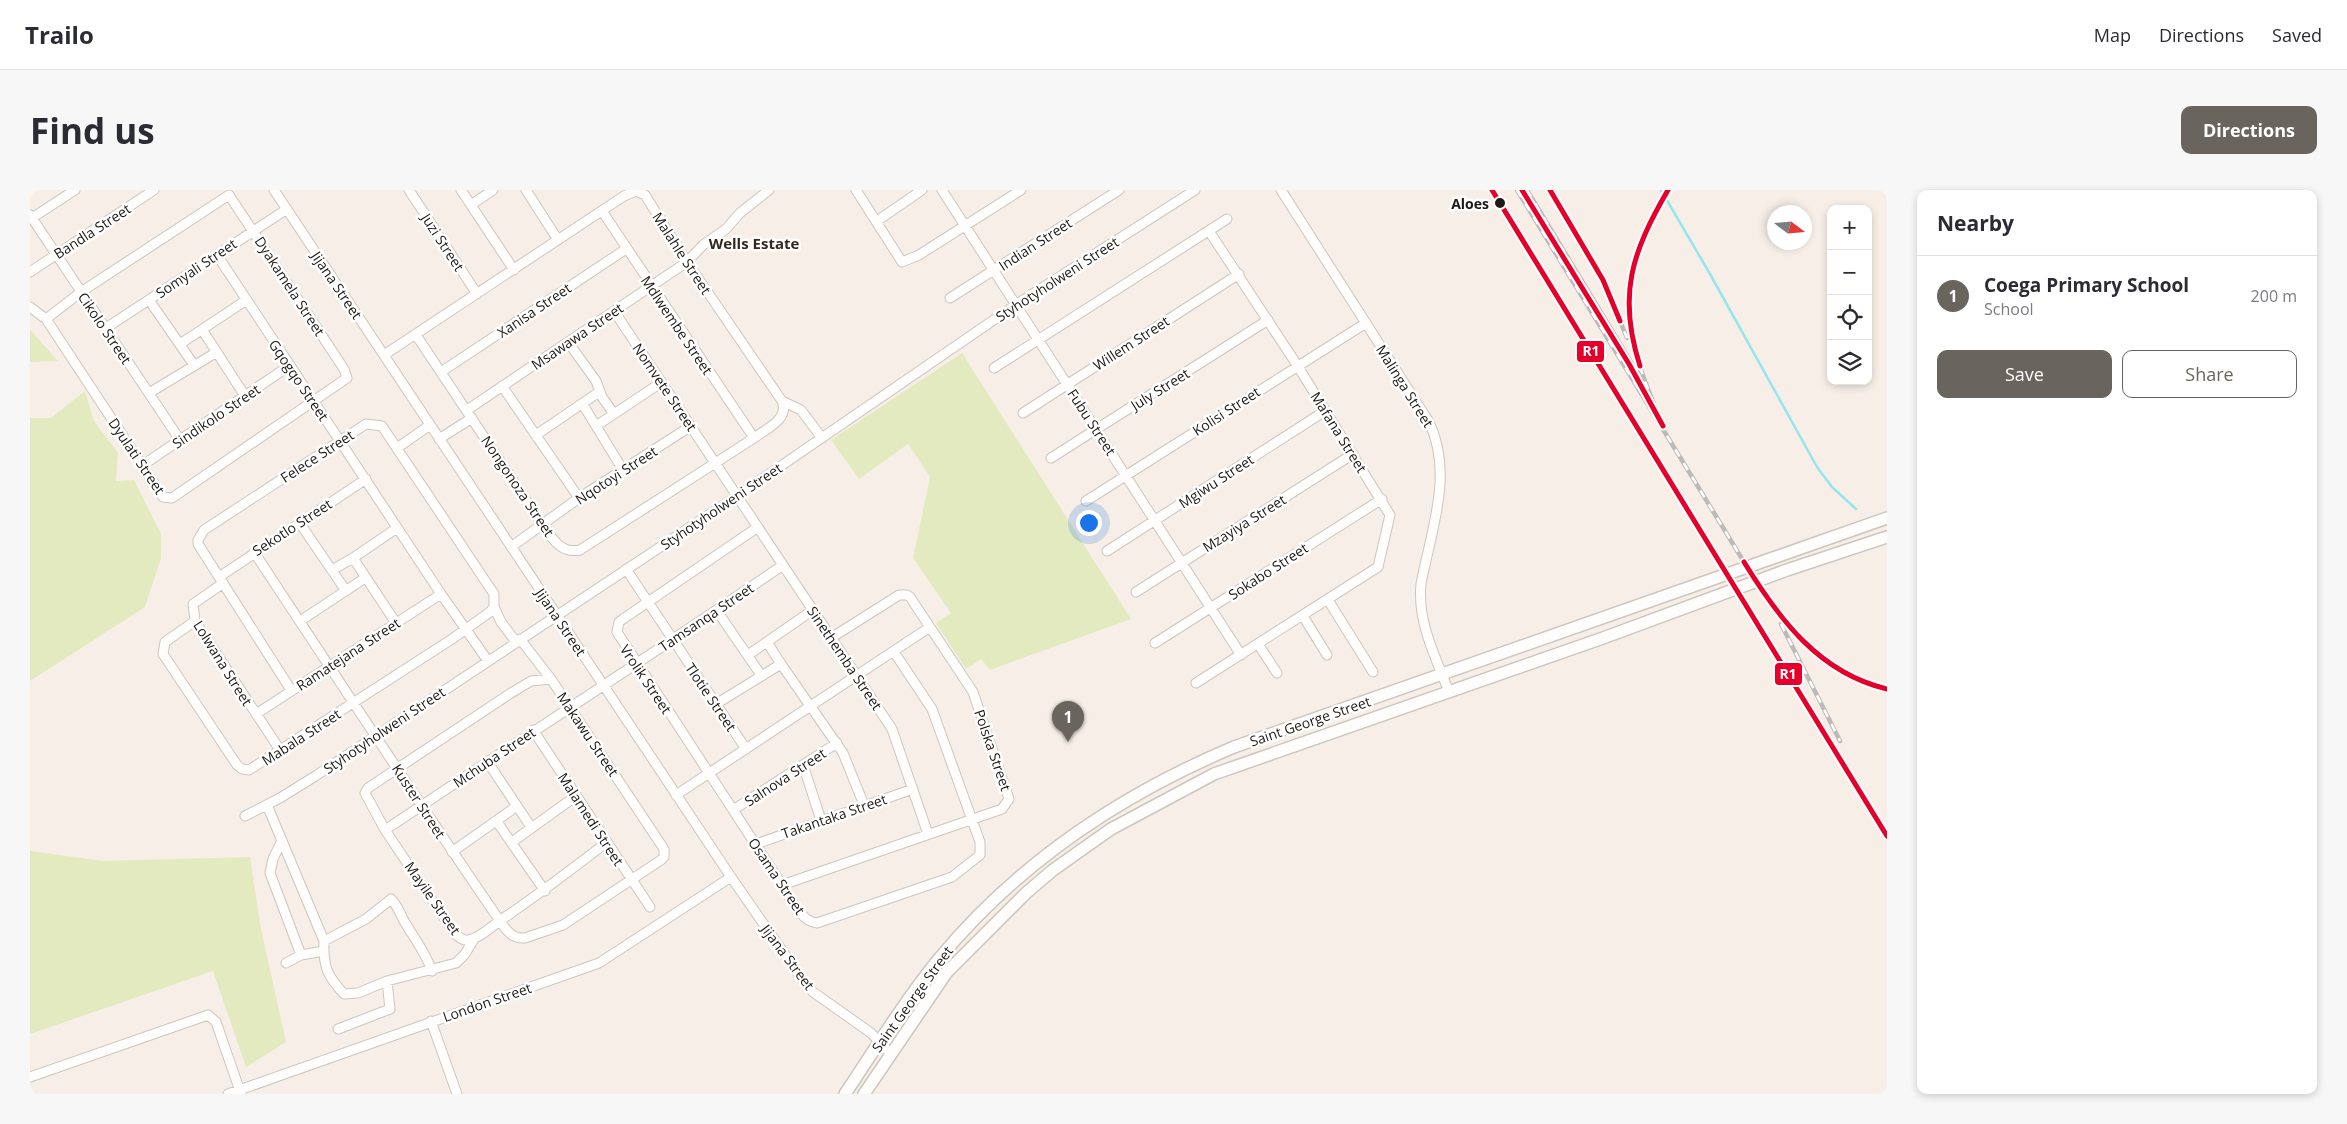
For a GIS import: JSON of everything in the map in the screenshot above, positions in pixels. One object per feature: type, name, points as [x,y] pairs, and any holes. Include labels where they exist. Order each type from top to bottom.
[{"type":"main road","name":"Saint George Street","points":[[845,1094],[937,961],[992,902],[1022,874],[1056,847],[1111,809],[1167,777],[1234,747],[1887,518]]},
{"type":"main road","name":"Saint George Street","points":[[864,1094],[936,986],[975,943],[1053,870],[1111,829],[1185,788],[1214,774],[1450,692],[1787,570],[1887,537]]},
{"type":"street","points":[[31,217],[75,190]]},
{"type":"street","name":"Bandla Street","points":[[30,272],[154,190]]},
{"type":"street","name":"Jijana Street","points":[[274,190],[676,795],[801,978],[813,992],[871,1033],[883,1038],[891,1054]]},
{"type":"street","name":"Juzi Street","points":[[408,190],[477,294]]},
{"type":"street","points":[[461,190],[514,270]]},
{"type":"street","points":[[471,205],[493,190]]},
{"type":"street","name":"Msawawa Street","points":[[440,440],[502,386],[687,262],[703,245],[726,229],[740,213],[769,190]]},
{"type":"street","points":[[856,190],[877,220],[902,262],[919,255],[1021,190]]},
{"type":"street","points":[[877,220],[922,190]]},
{"type":"street","name":"Fubu Street","points":[[942,190],[1241,654]]},
{"type":"street","name":"Indian Street","points":[[950,298],[1119,190]]},
{"type":"street","name":"Styhotyholweni Street","points":[[245,816],[317,775],[736,496],[1017,304],[1195,190]]},
{"type":"street","name":"Malinga Street","points":[[1281,190],[1429,422],[1440,453],[1441,481],[1420,584],[1420,601],[1423,623],[1450,692]]},
{"type":"street","points":[[530,191],[558,240]]},
{"type":"street","name":"Malahle Street","points":[[384,355],[602,212],[622,193],[636,191],[645,195],[687,262],[782,401]]},
{"type":"street","name":"Dyakamela Street","points":[[81,292],[228,192],[344,369],[347,378]]},
{"type":"street","name":"Somyali Street","points":[[106,328],[287,209]]},
{"type":"street","name":"Mdlwembe Street","points":[[602,212],[754,438]]},
{"type":"street","name":"Cikolo Street","points":[[31,217],[180,440]]},
{"type":"street","points":[[994,368],[1227,219]]},
{"type":"street","name":"Mafana Street","points":[[1196,683],[1378,567],[1390,515],[1382,499],[1325,411],[1298,365],[1209,231]]},
{"type":"street","name":"Xanisa Street","points":[[441,372],[626,249]]},
{"type":"street","name":"Gqogqo Street","points":[[216,254],[245,301],[488,661]]},
{"type":"street","name":"Willem Street","points":[[1023,413],[1238,274]]},
{"type":"street","points":[[46,319],[81,292]]},
{"type":"street","points":[[149,300],[194,365]]},
{"type":"street","points":[[180,344],[203,331],[245,301]]},
{"type":"street","name":"Dyulati Street","points":[[30,307],[46,319],[163,497],[172,498],[347,378]]},
{"type":"street","name":"Nomvete Street","points":[[614,311],[736,496]]},
{"type":"street","name":"July Street","points":[[1051,458],[1268,320]]},
{"type":"street","name":"Kolisi Street","points":[[1086,501],[1366,322]]},
{"type":"street","points":[[203,331],[245,396]]},
{"type":"street","name":"Nongonoza Street","points":[[416,335],[542,524],[559,547],[573,552],[580,550],[754,438]]},
{"type":"street","points":[[568,342],[596,380],[599,392],[614,414]]},
{"type":"street","points":[[149,394],[217,352]]},
{"type":"street","name":"Sindikolo Street","points":[[143,464],[289,366]]},
{"type":"street","points":[[596,426],[662,382]]},
{"type":"street","points":[[502,386],[579,498]]},
{"type":"street","points":[[536,435],[599,392]]},
{"type":"street","points":[[782,401],[801,410],[822,438]]},
{"type":"street","points":[[754,438],[780,420],[784,410],[782,401]]},
{"type":"street","points":[[581,405],[623,470]]},
{"type":"street","name":"Mgiwu Street","points":[[1107,551],[1325,411]]},
{"type":"street","name":"Felece Street","points":[[291,690],[198,542],[204,530],[366,424],[382,426],[494,594],[494,608],[518,641],[552,679]]},
{"type":"street","points":[[397,448],[430,425]]},
{"type":"street","name":"Nqotoyi Street","points":[[511,547],[579,498],[691,426]]},
{"type":"street","name":"Mzayiya Street","points":[[1136,592],[1353,454]]},
{"type":"street","name":"Sekotlo Street","points":[[221,580],[254,552],[366,479]]},
{"type":"street","name":"Sinethemba Street","points":[[736,496],[892,729],[928,834]]},
{"type":"street","name":"Sokabo Street","points":[[1155,643],[1382,499]]},
{"type":"street","points":[[299,522],[346,591]]},
{"type":"street","name":"Vrolik Street","points":[[709,774],[618,638],[617,628],[619,622],[758,527]]},
{"type":"street","points":[[332,570],[397,528]]},
{"type":"street","name":"Kuster Street","points":[[254,552],[355,702],[420,806],[510,934],[525,938],[563,925],[631,880]]},
{"type":"street","points":[[353,558],[396,623]]},
{"type":"street","name":"Tamsanqa Street","points":[[604,686],[783,565]]},
{"type":"street","name":"Tlotie Street","points":[[626,570],[746,749]]},
{"type":"street","points":[[300,622],[365,578]]},
{"type":"street","name":"Lolwana Street","points":[[221,580],[193,604],[195,621],[280,750]]},
{"type":"street","name":"Ramatejana Street","points":[[256,714],[441,594]]},
{"type":"street","name":"Polska Street","points":[[782,885],[1002,809],[1009,802],[1009,796],[974,692],[913,600],[904,594],[831,638]]},
{"type":"street","points":[[1328,600],[1373,672]]},
{"type":"street","points":[[466,629],[494,608]]},
{"type":"street","points":[[748,655],[813,610]]},
{"type":"street","points":[[717,611],[761,675]]},
{"type":"street","points":[[1303,616],[1327,654]]},
{"type":"street","name":"Mabala Street","points":[[195,621],[165,642],[164,657],[239,767],[249,770],[466,629]]},
{"type":"street","points":[[676,795],[930,627]]},
{"type":"street","points":[[767,642],[843,753],[864,805]]},
{"type":"street","points":[[1258,644],[1277,673]]},
{"type":"street","name":"Osama Street","points":[[709,774],[804,918],[814,923],[872,906],[952,877],[976,859],[981,849],[932,709],[894,652]]},
{"type":"street","points":[[716,704],[781,664]]},
{"type":"street","name":"Makawu Street","points":[[397,769],[527,683],[552,679],[665,852],[662,860],[631,880]]},
{"type":"street","name":"Mchuba Street","points":[[385,830],[533,730],[604,686]]},
{"type":"street","name":"Malamedi Street","points":[[533,730],[650,907]]},
{"type":"street","name":"Salnova Street","points":[[733,810],[837,743]]},
{"type":"street","points":[[487,761],[531,828]]},
{"type":"street","points":[[803,766],[821,820]]},
{"type":"street","name":"Mayile Street","points":[[397,769],[366,789],[364,793],[385,830],[455,934],[464,940],[474,938],[545,891],[607,842]]},
{"type":"street","name":"Takantaka Street","points":[[756,844],[913,789]]},
{"type":"street","points":[[512,842],[576,796]]},
{"type":"street","points":[[267,805],[324,946],[324,963],[336,985],[344,994],[358,993],[387,981],[418,972],[432,971],[456,963],[465,954],[474,938]]},
{"type":"street","points":[[452,852],[497,822],[517,806]]},
{"type":"street","points":[[497,822],[545,891]]},
{"type":"street","points":[[282,840],[273,859],[270,873],[301,955]]},
{"type":"street","name":"London Street","points":[[228,1094],[240,1092],[431,1021],[599,963],[731,877]]},
{"type":"street","points":[[286,964],[301,955],[324,946],[366,919],[391,899],[397,905],[417,938],[432,971]]},
{"type":"street","points":[[338,1029],[390,1009],[387,981]]},
{"type":"street","points":[[30,1077],[208,1015],[216,1022],[240,1092]]},
{"type":"street","points":[[431,1021],[457,1094]]},
{"type":"street","points":[[883,1038],[900,1042]]},
{"type":"green space","points":[[30,330],[33,333],[58,361],[30,362]]},
{"type":"green space","points":[[962,353],[1131,619],[990,670],[981,659],[966,669],[936,623],[951,613],[913,558],[930,477],[908,444],[859,479],[831,440]]},
{"type":"green space","points":[[85,391],[94,421],[118,453],[116,481],[134,480],[161,534],[161,558],[145,607],[30,681],[30,418],[51,418]]},
{"type":"green space","points":[[30,851],[103,861],[250,857],[261,929],[286,1042],[246,1067],[213,971],[30,1034]]},
{"type":"waterway","points":[[1661,190],[1817,467],[1832,487],[1856,509]]},
{"type":"railway","points":[[1492,190],[1887,836]]},
{"type":"railway","points":[[1517,190],[1758,585],[1784,620],[1813,650],[1829,663],[1846,674],[1887,689]]},
{"type":"railway","points":[[1527,190],[1637,372]]},
{"type":"railway","points":[[1550,190],[1603,280],[1627,338]]},
{"type":"railway","points":[[1654,404],[1634,345],[1630,319],[1630,295],[1633,271],[1641,246],[1652,219],[1668,190]]},
{"type":"railway","points":[[1781,624],[1840,741]]},
{"type":"transit line","name":"R1","points":[[1492,190],[1887,836]]},
{"type":"transit line","name":"R1","points":[[1522,190],[1629,364],[1663,426]]},
{"type":"transit line","name":"R1","points":[[1550,190],[1603,280],[1620,321]]},
{"type":"transit line","name":"R1","points":[[1640,366],[1633,341],[1630,317],[1629,295],[1632,275],[1637,254],[1645,234],[1668,190]]},
{"type":"transit line","name":"R1","points":[[1744,562],[1787,623],[1821,657],[1863,681],[1887,689]]},
{"type":"place","name":"Aloes","points":[[1500,203]]},
{"type":"place","name":"Coega Primary School","points":[[1068,742]]},
{"type":"district","name":"Wells Estate","points":[[754,243]]}]
